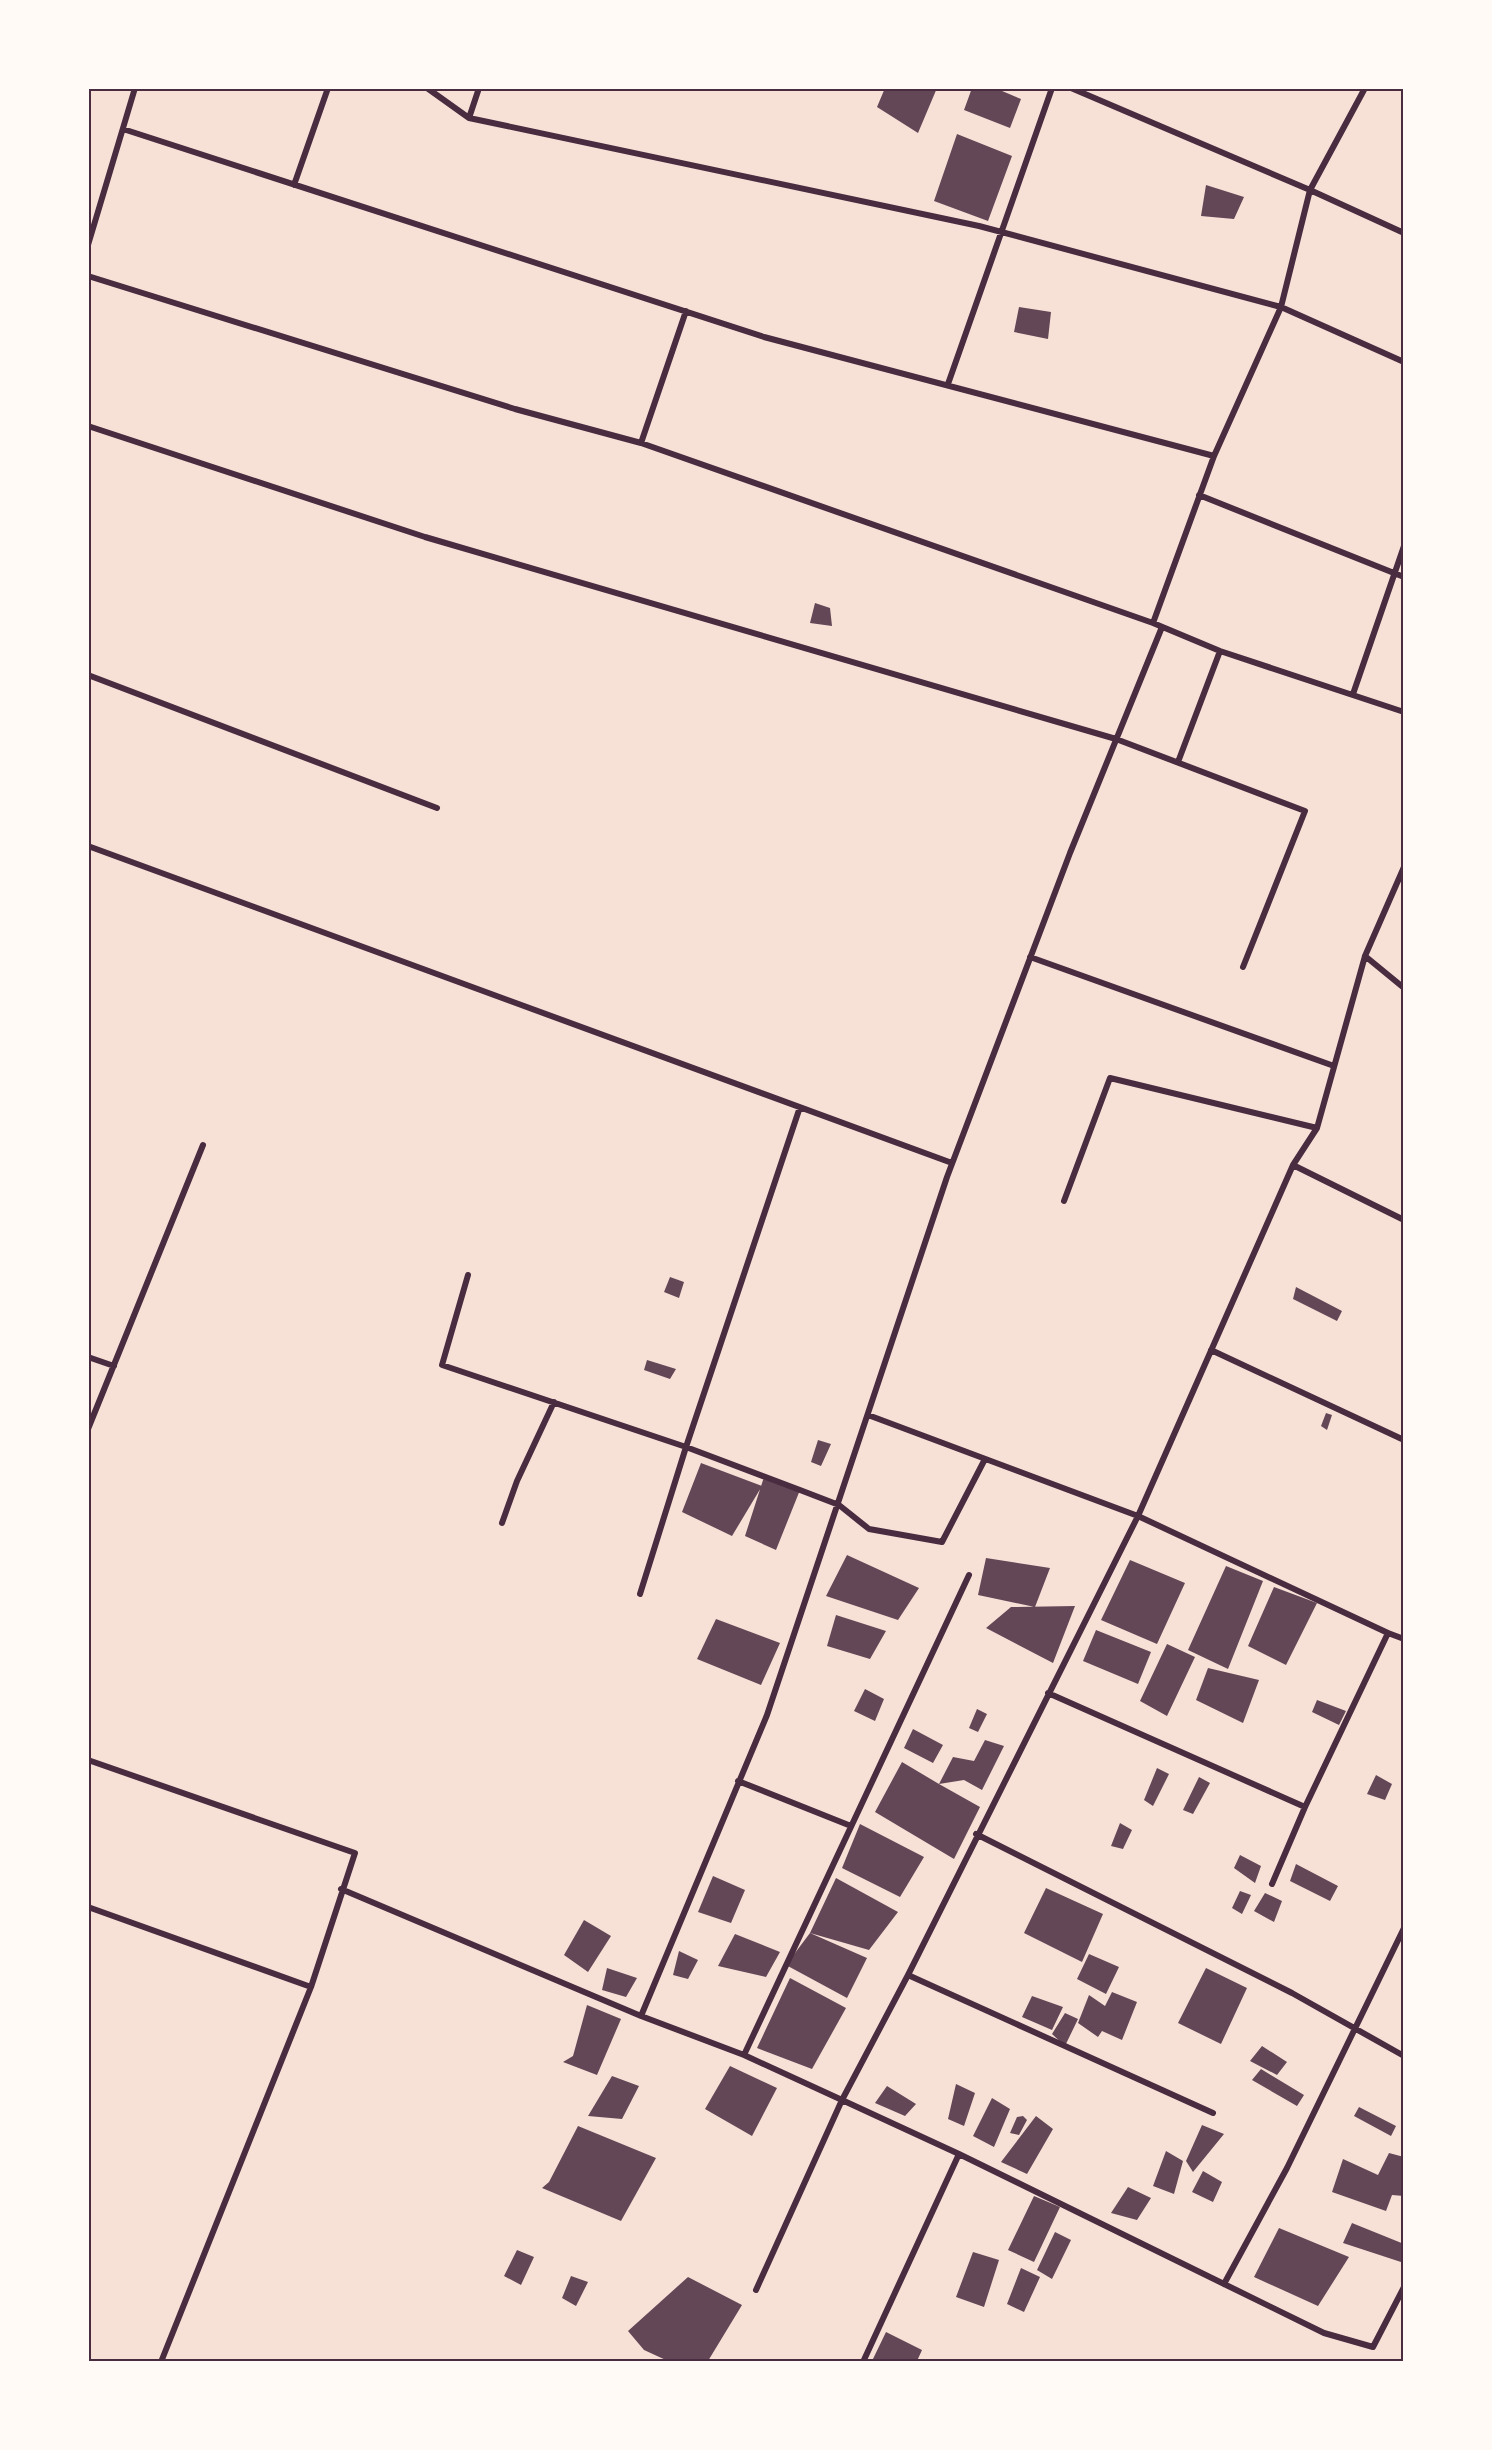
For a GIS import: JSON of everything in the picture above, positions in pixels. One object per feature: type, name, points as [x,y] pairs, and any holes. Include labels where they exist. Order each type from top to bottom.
[{"type":"street","points":[[88,245],[135,88]]},
{"type":"street","points":[[294,185],[327,88]]},
{"type":"street","points":[[427,88],[469,118],[1003,233],[1281,307],[1404,362]]},
{"type":"street","points":[[469,118],[479,88]]},
{"type":"street","points":[[948,384],[1003,233],[1052,88]]},
{"type":"street","points":[[1071,88],[1310,190],[1404,233]]},
{"type":"street","points":[[1153,623],[1214,456],[1281,307],[1310,190],[1365,88]]},
{"type":"street","points":[[123,129],[764,338],[948,384],[1214,456]]},
{"type":"street","points":[[88,276],[515,409],[640,443],[1153,623],[1220,651],[1404,712]]},
{"type":"street","points":[[640,443],[686,312]]},
{"type":"street","points":[[88,426],[425,537],[1116,740],[1305,811],[1243,968]]},
{"type":"street","points":[[1199,495],[1404,577]]},
{"type":"street","points":[[1353,694],[1393,572],[1404,546]]},
{"type":"street","points":[[641,2016],[767,1715],[839,1506],[952,1163],[1030,957],[1162,627]]},
{"type":"street","points":[[1178,762],[1220,651]]},
{"type":"street","points":[[88,675],[437,808]]},
{"type":"street","points":[[88,846],[952,1163]]},
{"type":"street","points":[[756,2290],[842,2100],[908,1975],[976,1834],[1138,1516],[1293,1165],[1317,1128],[1365,956],[1404,867]]},
{"type":"street","points":[[1365,956],[1404,988]]},
{"type":"street","points":[[1030,957],[1334,1066]]},
{"type":"street","points":[[1064,1201],[1110,1078],[1317,1128]]},
{"type":"street","points":[[640,1594],[686,1447],[800,1107]]},
{"type":"street","points":[[88,1430],[203,1145]]},
{"type":"street","points":[[1293,1165],[1404,1220]]},
{"type":"street","points":[[468,1275],[442,1365],[686,1447],[839,1506],[869,1529],[942,1542],[985,1459]]},
{"type":"street","points":[[1211,1350],[1404,1440]]},
{"type":"street","points":[[88,1357],[114,1366]]},
{"type":"street","points":[[502,1523],[517,1481],[554,1402]]},
{"type":"street","points":[[868,1415],[1138,1516],[1404,1639]]},
{"type":"street","points":[[744,2055],[969,1575]]},
{"type":"street","points":[[1272,1884],[1305,1807],[1388,1633]]},
{"type":"street","points":[[1048,1693],[1305,1807]]},
{"type":"street","points":[[88,1760],[355,1852],[341,1889],[311,1987],[161,2361]]},
{"type":"street","points":[[738,1781],[852,1826]]},
{"type":"street","points":[[976,1834],[1292,1993],[1404,2056]]},
{"type":"street","points":[[341,1889],[641,2016],[744,2055],[959,2154],[1324,2333],[1373,2347],[1404,2287]]},
{"type":"street","points":[[88,1907],[311,1987]]},
{"type":"street","points":[[1224,2284],[1287,2168],[1404,1928]]},
{"type":"street","points":[[908,1975],[1213,2113]]},
{"type":"street","points":[[863,2361],[959,2154]]},
{"type":"building","points":[[885,88],[937,88],[918,133],[877,107]]},
{"type":"building","points":[[972,88],[995,88],[1021,99],[1010,128],[964,110]]},
{"type":"building","points":[[957,134],[1012,156],[988,221],[934,201]]},
{"type":"building","points":[[1206,185],[1244,197],[1234,219],[1201,216]]},
{"type":"building","points":[[1019,307],[1051,312],[1048,339],[1014,332]]},
{"type":"building","points":[[815,603],[830,608],[832,626],[810,623]]},
{"type":"building","points":[[670,1277],[684,1282],[679,1298],[664,1292]]},
{"type":"building","points":[[1296,1287],[1342,1311],[1337,1321],[1293,1299]]},
{"type":"building","points":[[647,1360],[676,1369],[670,1379],[644,1370]]},
{"type":"building","points":[[1326,1413],[1332,1415],[1327,1430],[1321,1426]]},
{"type":"building","points":[[818,1440],[831,1444],[821,1466],[811,1462]]},
{"type":"building","points":[[701,1463],[762,1486],[732,1536],[682,1512]]},
{"type":"building","points":[[764,1477],[800,1490],[776,1550],[745,1536]]},
{"type":"building","points":[[847,1555],[919,1588],[898,1620],[826,1596]]},
{"type":"building","points":[[986,1558],[1050,1568],[1035,1607],[978,1595]]},
{"type":"building","points":[[1130,1560],[1185,1583],[1157,1644],[1101,1620]]},
{"type":"building","points":[[1226,1566],[1263,1581],[1228,1669],[1188,1650]]},
{"type":"building","points":[[1274,1587],[1317,1603],[1286,1665],[1248,1646]]},
{"type":"building","points":[[1075,1606],[1053,1663],[986,1628],[1011,1607]]},
{"type":"building","points":[[836,1615],[886,1631],[870,1659],[827,1646]]},
{"type":"building","points":[[716,1619],[780,1643],[761,1685],[697,1659]]},
{"type":"building","points":[[1096,1630],[1151,1652],[1138,1684],[1083,1661]]},
{"type":"building","points":[[1167,1644],[1195,1657],[1167,1716],[1140,1701]]},
{"type":"building","points":[[1208,1668],[1259,1680],[1243,1723],[1196,1700]]},
{"type":"building","points":[[865,1689],[884,1699],[875,1721],[854,1711]]},
{"type":"building","points":[[1317,1700],[1346,1711],[1339,1725],[1312,1712]]},
{"type":"building","points":[[977,1709],[987,1714],[978,1732],[969,1728]]},
{"type":"building","points":[[913,1729],[943,1745],[933,1763],[904,1748]]},
{"type":"building","points":[[985,1740],[1004,1746],[982,1790],[964,1780],[939,1784],[953,1757],[974,1761]]},
{"type":"building","points":[[902,1762],[980,1807],[954,1859],[875,1812]]},
{"type":"building","points":[[1157,1768],[1169,1774],[1153,1806],[1144,1800]]},
{"type":"building","points":[[1376,1775],[1392,1784],[1385,1800],[1367,1794]]},
{"type":"building","points":[[1199,1777],[1210,1783],[1193,1814],[1183,1810]]},
{"type":"building","points":[[1120,1823],[1132,1830],[1123,1849],[1111,1846]]},
{"type":"building","points":[[860,1824],[924,1857],[900,1897],[842,1868]]},
{"type":"building","points":[[1240,1855],[1261,1866],[1255,1883],[1234,1868]]},
{"type":"building","points":[[1296,1864],[1338,1886],[1330,1901],[1290,1881]]},
{"type":"building","points":[[713,1876],[745,1890],[731,1923],[698,1912]]},
{"type":"building","points":[[836,1878],[898,1912],[869,1950],[810,1933]]},
{"type":"building","points":[[1046,1888],[1103,1914],[1082,1962],[1024,1933]]},
{"type":"building","points":[[1240,1891],[1251,1895],[1242,1914],[1232,1908]]},
{"type":"building","points":[[1265,1893],[1282,1901],[1274,1922],[1254,1911]]},
{"type":"building","points":[[584,1920],[611,1936],[588,1972],[564,1955]]},
{"type":"building","points":[[810,1933],[867,1958],[847,1998],[786,1965]]},
{"type":"building","points":[[735,1934],[780,1952],[766,1977],[718,1966]]},
{"type":"building","points":[[679,1951],[698,1960],[688,1979],[673,1975]]},
{"type":"building","points":[[1089,1954],[1119,1967],[1106,1994],[1077,1979]]},
{"type":"building","points":[[607,1968],[637,1978],[626,1997],[602,1990]]},
{"type":"building","points":[[1206,1968],[1247,1988],[1221,2044],[1178,2023]]},
{"type":"building","points":[[790,1978],[846,2008],[812,2069],[757,2048]]},
{"type":"building","points":[[1112,1992],[1137,2002],[1122,2040],[1102,2031],[1098,2037],[1078,2023],[1089,1995],[1105,2006]]},
{"type":"building","points":[[1032,1996],[1063,2007],[1052,2030],[1022,2017]]},
{"type":"building","points":[[587,2005],[621,2019],[597,2075],[563,2062],[573,2056]]},
{"type":"building","points":[[1065,2013],[1078,2019],[1065,2046],[1052,2034]]},
{"type":"building","points":[[1262,2046],[1287,2062],[1277,2075],[1250,2061]]},
{"type":"building","points":[[730,2066],[777,2088],[752,2136],[705,2109]]},
{"type":"building","points":[[1261,2069],[1304,2095],[1297,2106],[1252,2080]]},
{"type":"building","points":[[612,2076],[639,2086],[622,2119],[588,2116]]},
{"type":"building","points":[[956,2084],[975,2093],[964,2126],[948,2119]]},
{"type":"building","points":[[887,2086],[916,2104],[905,2116],[875,2103]]},
{"type":"building","points":[[992,2098],[1010,2109],[994,2147],[973,2136]]},
{"type":"building","points":[[1359,2107],[1396,2126],[1391,2136],[1354,2116]]},
{"type":"building","points":[[1023,2116],[1027,2120],[1019,2135],[1010,2133],[1017,2117]]},
{"type":"building","points":[[1036,2116],[1053,2129],[1027,2174],[1001,2162]]},
{"type":"building","points":[[1202,2125],[1224,2134],[1193,2172],[1186,2161]]},
{"type":"building","points":[[578,2126],[656,2158],[621,2221],[542,2188],[549,2182]]},
{"type":"building","points":[[1166,2151],[1183,2161],[1174,2194],[1153,2186]]},
{"type":"building","points":[[1389,2153],[1404,2157],[1404,2196],[1392,2195],[1386,2211],[1332,2192],[1343,2159],[1378,2175]]},
{"type":"building","points":[[1203,2171],[1222,2182],[1213,2202],[1192,2192]]},
{"type":"building","points":[[1128,2187],[1151,2198],[1137,2220],[1111,2213]]},
{"type":"building","points":[[1034,2196],[1060,2207],[1034,2262],[1008,2250]]},
{"type":"building","points":[[1352,2223],[1404,2244],[1404,2263],[1343,2243]]},
{"type":"building","points":[[1279,2228],[1349,2257],[1318,2306],[1254,2277]]},
{"type":"building","points":[[1055,2232],[1071,2240],[1052,2279],[1037,2270]]},
{"type":"building","points":[[517,2250],[534,2257],[521,2285],[504,2276]]},
{"type":"building","points":[[973,2252],[999,2260],[984,2307],[956,2297]]},
{"type":"building","points":[[1021,2268],[1040,2277],[1024,2312],[1007,2304]]},
{"type":"building","points":[[571,2276],[588,2282],[576,2306],[562,2298]]},
{"type":"building","points":[[688,2277],[742,2305],[708,2361],[668,2361],[644,2350],[628,2331]]},
{"type":"building","points":[[886,2332],[922,2350],[917,2361],[872,2361]]}]
